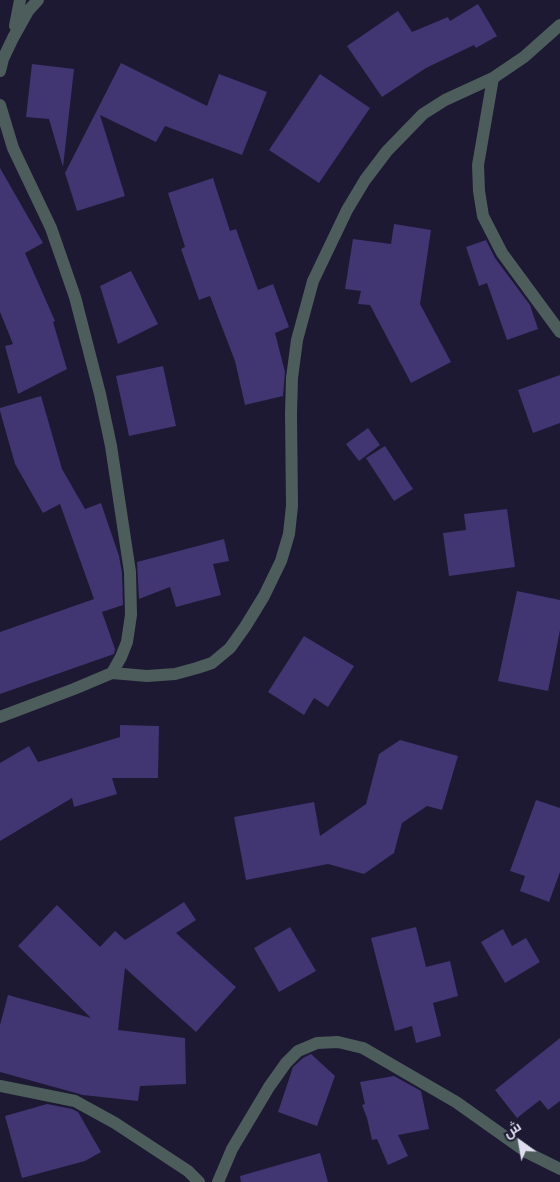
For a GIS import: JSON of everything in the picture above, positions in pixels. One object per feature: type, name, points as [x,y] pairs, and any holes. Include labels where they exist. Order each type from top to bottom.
[{"type":"street","points":[[13,38],[20,0]]},
{"type":"street","points":[[0,71],[3,58],[13,38],[28,11],[38,0]]},
{"type":"street","points":[[0,717],[112,673],[147,676],[175,674],[212,662],[230,648],[264,596],[281,561],[289,534],[292,506],[292,387],[297,340],[314,281],[347,210],[365,180],[403,134],[423,114],[445,100],[493,78],[524,57],[560,25]]},
{"type":"street","points":[[493,78],[478,165],[479,191],[483,216],[502,253],[560,332]]},
{"type":"street","points":[[0,105],[13,148],[51,228],[75,296],[111,446],[130,572],[131,615],[127,642],[122,657],[112,673]]},
{"type":"street","points":[[218,1182],[232,1149],[269,1087],[286,1063],[298,1051],[317,1043],[338,1042],[363,1048],[456,1102],[528,1153],[560,1169]]},
{"type":"street","points":[[0,1086],[75,1101],[145,1142],[188,1171],[198,1182]]},
{"type":"building","points":[[478,4],[497,36],[476,48],[474,45],[426,68],[382,97],[347,46],[398,11],[412,32],[448,17],[450,21]]},
{"type":"building","points":[[121,63],[207,106],[219,74],[267,92],[242,155],[165,126],[156,142],[100,115],[125,196],[77,211],[65,173]]},
{"type":"building","points":[[32,64],[74,69],[63,167],[49,119],[26,117]]},
{"type":"building","points":[[320,74],[370,108],[319,183],[269,150]]},
{"type":"building","points":[[0,168],[43,243],[25,253],[55,321],[53,322],[67,369],[18,394],[5,346],[13,344],[0,312]]},
{"type":"building","points":[[213,178],[230,231],[236,229],[258,290],[273,284],[289,327],[275,333],[285,372],[283,396],[245,405],[235,361],[210,296],[199,300],[181,249],[185,247],[168,193]]},
{"type":"building","points":[[394,224],[431,230],[420,304],[451,362],[411,383],[370,305],[358,304],[361,291],[345,289],[353,239],[391,244]]},
{"type":"building","points":[[486,240],[495,258],[530,305],[538,329],[507,340],[487,283],[479,286],[466,247]]},
{"type":"building","points":[[131,271],[158,324],[118,344],[100,286]]},
{"type":"building","points":[[163,366],[176,426],[129,436],[116,376]]},
{"type":"building","points":[[560,375],[560,423],[533,433],[518,390]]},
{"type":"building","points":[[41,396],[62,469],[85,509],[101,503],[119,556],[122,573],[123,605],[102,612],[115,649],[114,654],[0,694],[0,632],[94,599],[60,504],[43,513],[15,464],[0,411],[0,408]]},
{"type":"building","points":[[368,428],[380,445],[359,461],[346,444]]},
{"type":"building","points":[[385,446],[413,489],[394,501],[366,458]]},
{"type":"building","points":[[507,509],[515,567],[449,576],[443,533],[466,530],[464,514]]},
{"type":"building","points":[[224,539],[229,561],[213,564],[221,595],[176,607],[170,587],[139,599],[137,562]]},
{"type":"building","points":[[517,591],[560,600],[560,630],[548,691],[498,681]]},
{"type":"building","points":[[304,636],[354,666],[328,707],[314,698],[304,715],[268,692]]},
{"type":"building","points":[[120,725],[159,726],[158,778],[112,778],[117,794],[74,807],[72,798],[0,841],[0,763],[29,746],[38,762],[120,737]]},
{"type":"building","points":[[400,740],[458,756],[442,810],[427,806],[402,823],[394,853],[364,874],[328,864],[246,880],[234,817],[314,802],[320,836],[366,804],[379,754]]},
{"type":"building","points":[[536,800],[560,808],[560,872],[549,902],[520,891],[525,876],[510,871]]},
{"type":"building","points":[[184,902],[196,920],[176,933],[236,987],[196,1032],[125,968],[118,1030],[185,1038],[186,1084],[140,1086],[138,1101],[83,1095],[0,1072],[0,1025],[8,995],[91,1018],[18,946],[57,905],[100,947],[115,931],[125,940]]},
{"type":"building","points":[[290,927],[316,971],[279,992],[254,948]]},
{"type":"building","points":[[416,927],[426,967],[450,961],[458,996],[433,1003],[441,1036],[416,1043],[412,1026],[395,1031],[371,938]]},
{"type":"building","points":[[503,929],[512,946],[526,938],[540,962],[505,983],[481,942]]},
{"type":"building","points":[[560,1038],[560,1101],[548,1110],[540,1100],[517,1118],[495,1090]]},
{"type":"building","points":[[311,1054],[335,1076],[317,1126],[278,1112],[293,1067]]},
{"type":"building","points":[[394,1076],[421,1091],[429,1129],[398,1135],[408,1156],[388,1165],[377,1139],[372,1140],[362,1105],[365,1104],[360,1082]]},
{"type":"building","points":[[47,1104],[78,1112],[101,1152],[85,1161],[22,1178],[5,1116]]},
{"type":"building","points":[[320,1153],[328,1182],[241,1182],[240,1176]]}]
